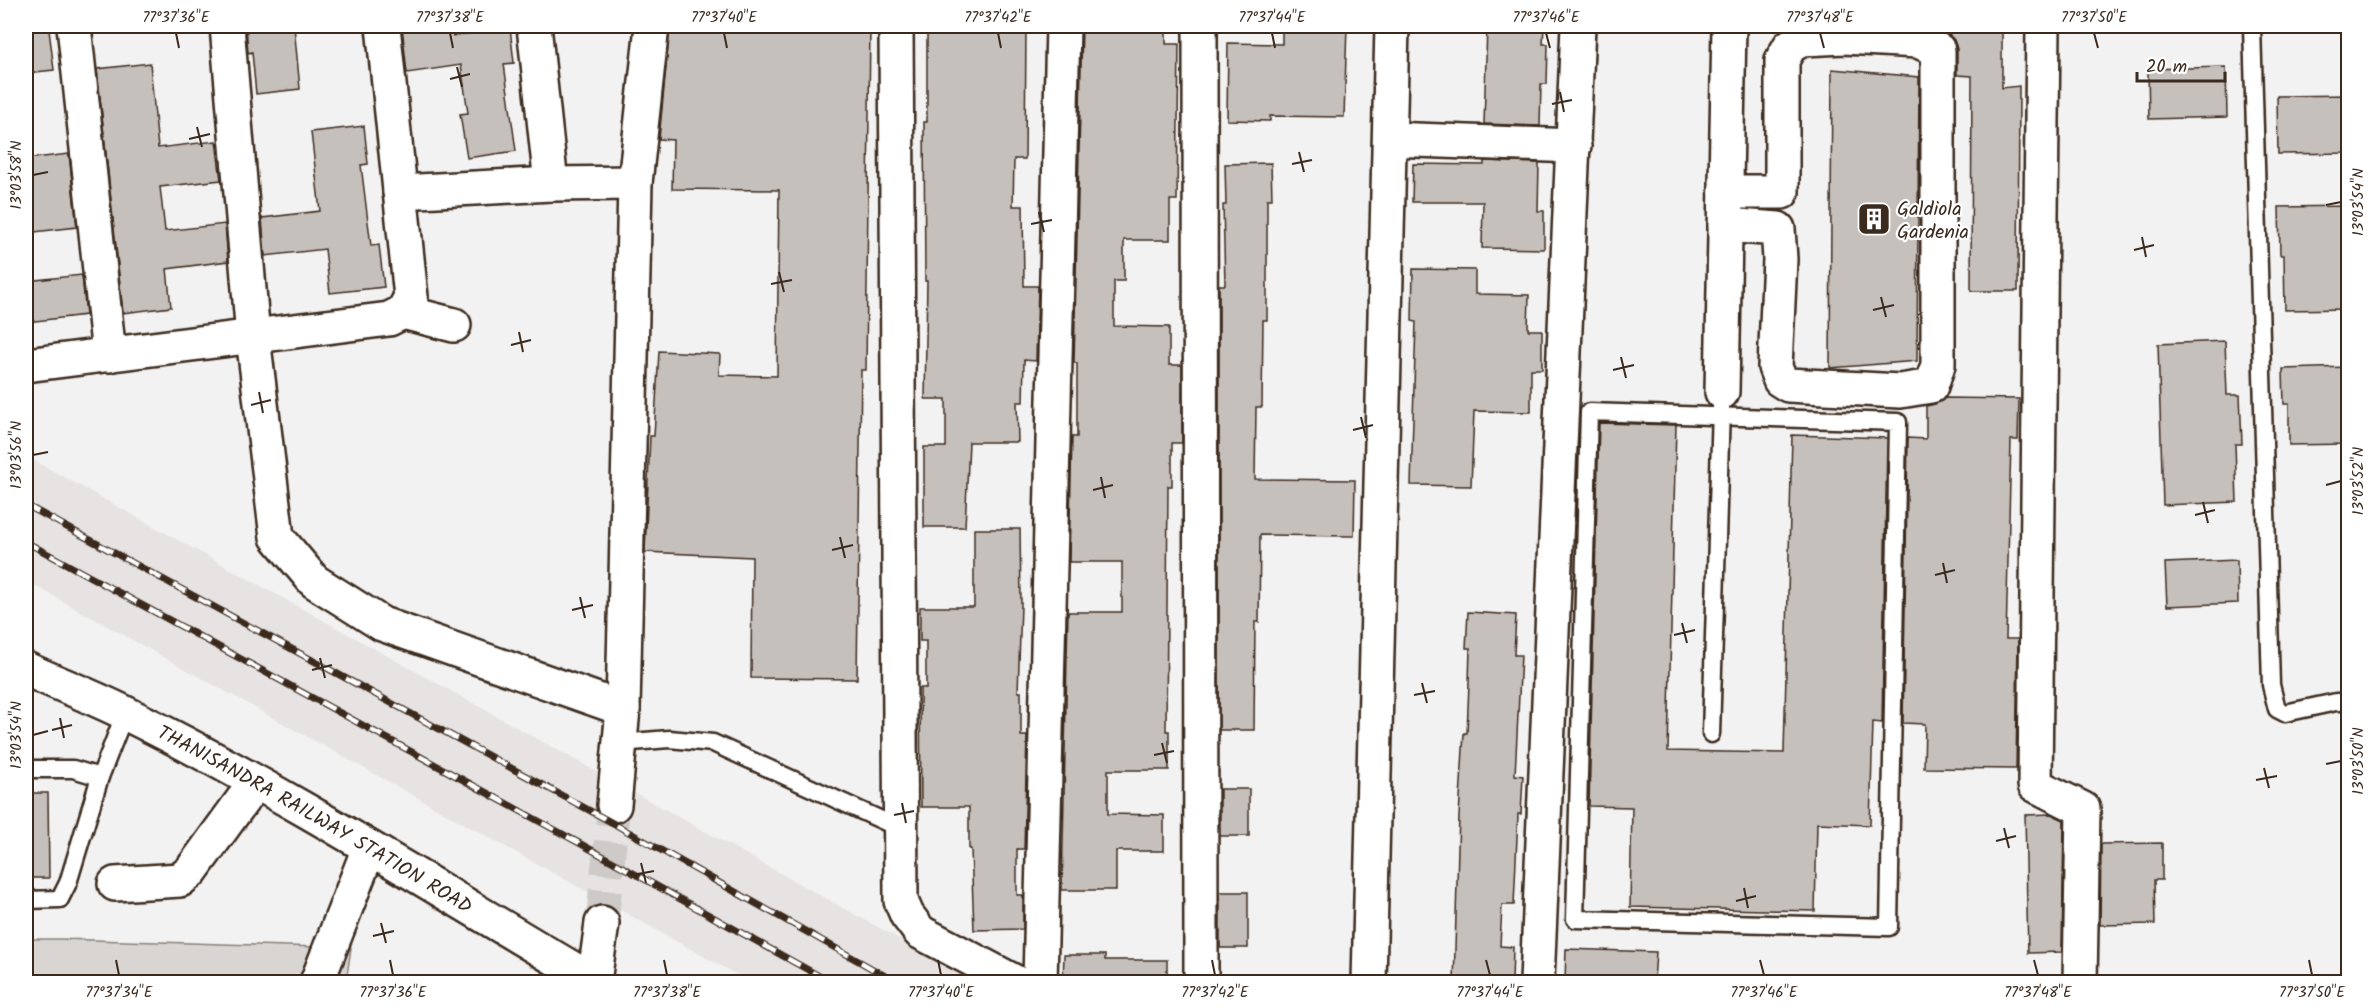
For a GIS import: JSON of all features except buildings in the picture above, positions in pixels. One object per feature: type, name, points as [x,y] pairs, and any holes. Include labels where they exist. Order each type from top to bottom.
[{"type":"street","points":[[74,26],[109,354]]},
{"type":"street","points":[[227,26],[253,337],[277,537],[314,581],[382,624],[623,709]]},
{"type":"street","points":[[26,365],[389,319],[403,312],[411,297],[384,26]]},
{"type":"street","points":[[534,26],[551,184]]},
{"type":"street","points":[[614,805],[623,709],[635,183],[652,26]]},
{"type":"street","points":[[896,26],[901,902],[907,915],[920,932],[1015,982]]},
{"type":"street","points":[[1040,982],[1063,26]]},
{"type":"street","points":[[1200,26],[1201,982]]},
{"type":"street","points":[[1369,982],[1392,26]]},
{"type":"street","points":[[1538,982],[1578,26]]},
{"type":"street","points":[[1721,405],[1729,26]]},
{"type":"street","points":[[2043,26],[2035,785],[2083,809],[2080,982]]},
{"type":"street","points":[[1725,225],[1778,229],[1780,259],[1775,367],[1780,380],[1788,385],[1900,391],[1931,386],[1938,365],[1938,50],[1918,41],[1844,36],[1803,39],[1790,45],[1782,60],[1782,192],[1726,192]]},
{"type":"street","points":[[1390,139],[1574,146]]},
{"type":"street","points":[[400,192],[551,184],[635,183]]},
{"type":"street","points":[[403,312],[454,325]]},
{"type":"street","name":"THANISANDRA RAILWAY STATION ROAD","points":[[26,669],[125,713],[255,783],[595,982]]},
{"type":"street","points":[[115,884],[180,880],[191,871],[255,783]]},
{"type":"street","points":[[317,982],[369,848]]},
{"type":"street","points":[[595,982],[602,923]]},
{"type":"lane","points":[[2252,26],[2271,685],[2277,709],[2285,713],[2336,702],[2349,702]]},
{"type":"lane","points":[[1721,405],[1898,422],[1889,927],[1575,919],[1589,412],[1721,405]]},
{"type":"lane","points":[[1711,734],[1721,405]]},
{"type":"lane","points":[[26,900],[60,899],[82,843],[100,777],[125,713]]},
{"type":"lane","points":[[620,743],[669,739],[713,743],[901,829]]},
{"type":"lane","points":[[26,769],[73,769],[100,777]]},
{"type":"shaded area","points":[[26,456],[977,982],[750,982],[26,581]]},
{"type":"shaded area","points":[[26,939],[351,948],[346,982],[26,982]]},
{"type":"tunnel","points":[[602,923],[614,805]]},
{"type":"railway","points":[[26,505],[609,821],[896,982]]},
{"type":"railway","points":[[26,542],[830,982]]},
{"type":"place","name":"Galdiola Gardenia","points":[[1874,219]]}]
